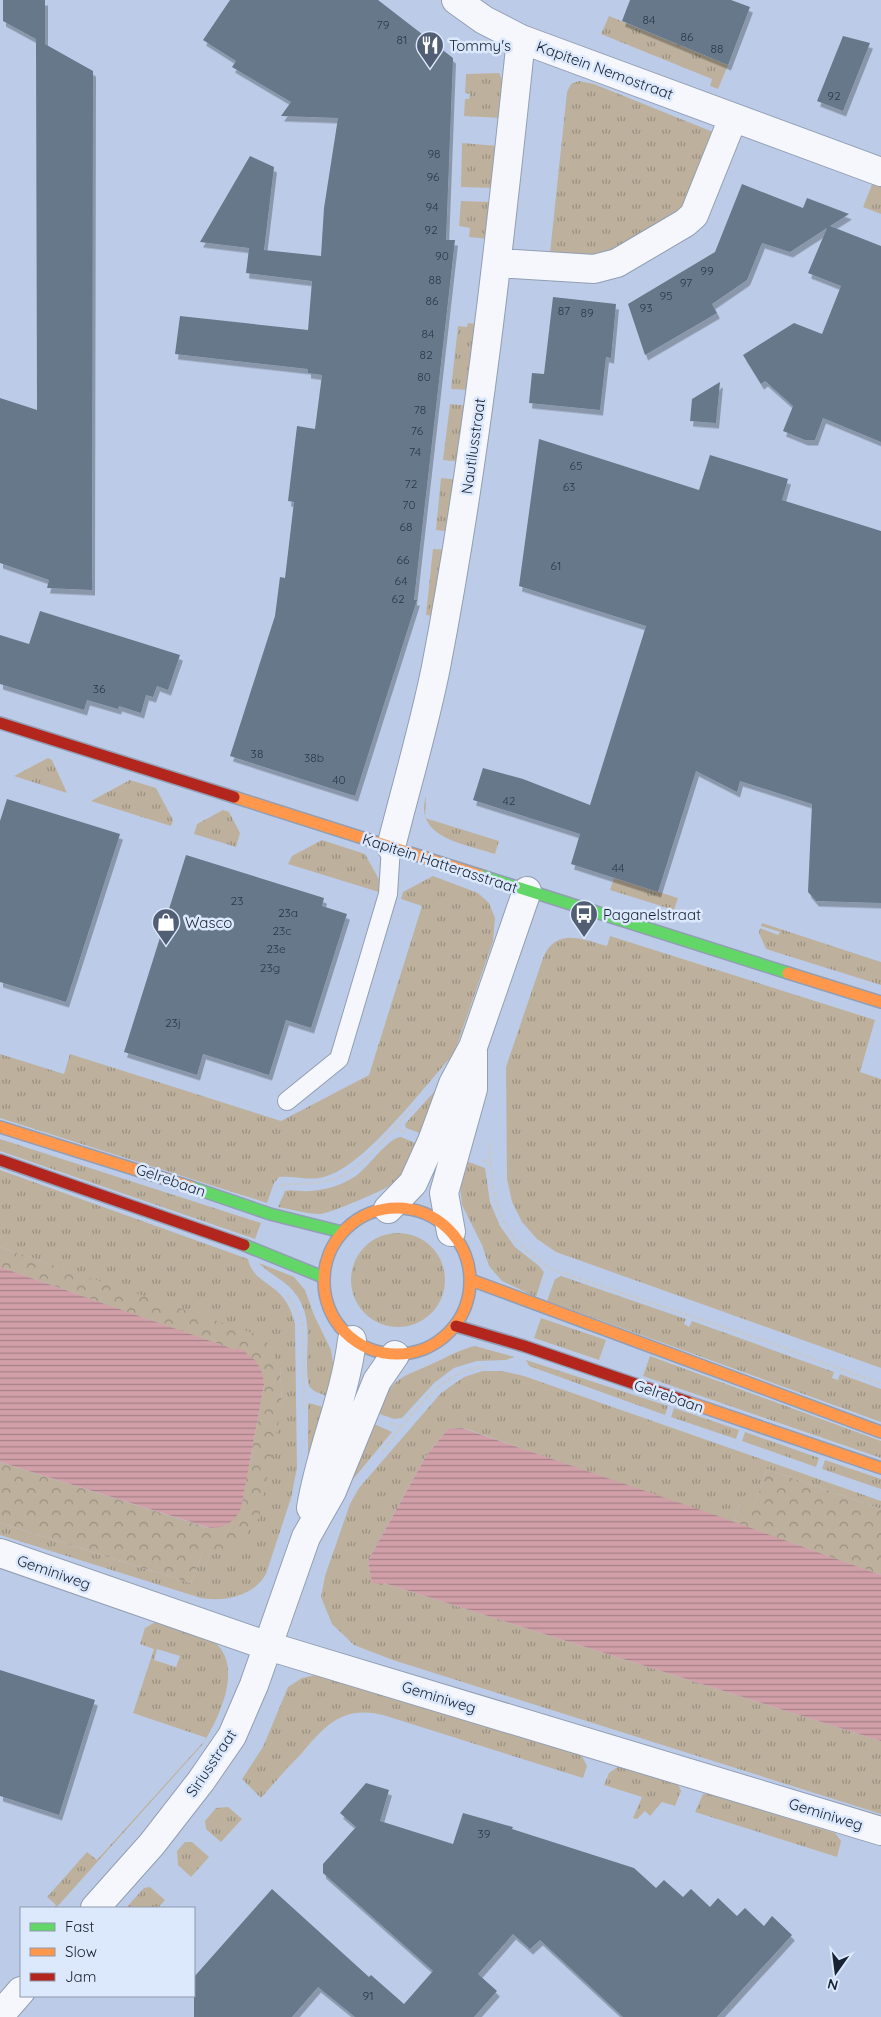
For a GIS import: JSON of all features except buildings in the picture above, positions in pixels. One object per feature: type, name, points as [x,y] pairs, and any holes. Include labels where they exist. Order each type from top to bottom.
[{"type":"street","name":"Kapitein Nemostraat","points":[[456,0],[484,20],[521,39],[881,172]]},
{"type":"street","name":"Nautilusstraat","points":[[392,846],[436,670],[460,539],[498,263],[521,39]]},
{"type":"street","points":[[498,263],[594,269],[617,263],[685,223],[694,215],[733,118]]},
{"type":"street","name":"Kapitein Hatterasstraat","points":[[0,723],[881,1002]]},
{"type":"street","points":[[388,1209],[413,1183],[432,1142],[453,1084],[473,1047],[527,891]]},
{"type":"street","points":[[451,1232],[444,1193],[473,1088],[473,1047]]},
{"type":"street","name":"Gelrebaan","points":[[0,1127],[142,1170],[270,1214],[342,1232]]},
{"type":"street","points":[[0,1160],[257,1250],[323,1277]]},
{"type":"street","points":[[405,1208],[422,1212],[438,1220],[462,1246],[471,1280],[467,1304],[456,1326],[439,1342],[418,1352],[395,1355],[373,1351],[352,1340],[335,1322],[326,1300],[323,1277],[329,1253],[342,1232],[356,1221],[371,1213],[388,1209],[405,1208]]},
{"type":"street","points":[[471,1280],[537,1307],[662,1350],[881,1432]]},
{"type":"street","name":"Gelrebaan","points":[[456,1326],[524,1346],[881,1468]]},
{"type":"street","name":"Siriusstraat","points":[[306,1537],[314,1486],[348,1372],[352,1340]]},
{"type":"street","name":"Siriusstraat","points":[[96,1907],[152,1844],[201,1781],[227,1743],[254,1685],[306,1537],[332,1491],[377,1381],[395,1355]]},
{"type":"street","name":"Geminiweg","points":[[0,1553],[268,1646],[881,1831]]},
{"type":"street","points":[[0,2015],[20,1992]]},
{"type":"lane","points":[[287,1101],[339,1059],[388,894],[392,846]]},
{"type":"path","points":[[402,1427],[428,1396],[448,1378],[477,1367],[487,1367]]},
{"type":"green space","points":[[609,16],[728,65],[718,89],[710,86],[712,79],[601,34]]},
{"type":"green space","points":[[499,73],[505,85],[501,118],[464,116],[465,99],[469,99],[470,94],[465,93],[466,74]]},
{"type":"green space","points":[[579,81],[594,84],[713,132],[682,211],[599,258],[550,253],[567,92],[571,84]]},
{"type":"green space","points":[[462,143],[498,146],[494,188],[461,187]]},
{"type":"green space","points":[[873,182],[881,185],[881,214],[863,207]]},
{"type":"green space","points":[[461,201],[492,202],[488,239],[469,237],[470,228],[459,226]]},
{"type":"green space","points":[[468,323],[478,324],[470,390],[451,389],[458,326],[467,327]]},
{"type":"green space","points":[[450,404],[469,406],[462,462],[443,460]]},
{"type":"green space","points":[[441,478],[460,480],[454,532],[436,530]]},
{"type":"green space","points":[[433,549],[452,550],[443,617],[426,615]]},
{"type":"green space","points":[[48,758],[52,760],[67,793],[14,776]]},
{"type":"green space","points":[[130,780],[156,788],[173,820],[171,826],[91,801]]},
{"type":"green space","points":[[223,810],[229,812],[240,833],[236,847],[194,834],[197,824]]},
{"type":"green space","points":[[426,818],[499,841],[495,854],[445,837],[434,830]]},
{"type":"green space","points":[[322,840],[365,854],[382,885],[379,892],[288,864],[292,856]]},
{"type":"green space","points":[[433,876],[478,893],[489,903],[495,918],[493,941],[457,1045],[451,1057],[392,1125],[357,1159],[340,1170],[318,1178],[279,1177],[274,1183],[267,1203],[0,1118],[0,1054],[64,1074],[70,1054],[281,1121],[369,1075],[422,906],[401,899],[403,892]]},
{"type":"green space","points":[[614,878],[678,898],[674,910],[610,890]]},
{"type":"green space","points":[[762,923],[881,962],[881,985],[766,949],[759,933],[760,928],[778,935],[780,932],[761,926]]},
{"type":"green space","points":[[610,936],[875,1020],[860,1072],[881,1079],[881,1368],[556,1252],[537,1239],[522,1222],[512,1202],[507,1179],[506,1067],[548,948],[555,942],[570,938],[607,946]]},
{"type":"green space","points":[[443,1082],[425,1135],[406,1128],[405,1124]]},
{"type":"green space","points":[[401,1137],[420,1145],[405,1173],[393,1184],[326,1213],[304,1212],[278,1207],[285,1191],[322,1189],[352,1179],[391,1142]]},
{"type":"green space","points":[[0,1139],[261,1223],[255,1239],[0,1151]]},
{"type":"green space","points":[[466,1161],[485,1168],[490,1202],[500,1226],[515,1247],[544,1272],[536,1297],[502,1281],[489,1266],[482,1245],[462,1205],[460,1185]]},
{"type":"green space","points":[[0,1170],[248,1259],[256,1275],[279,1293],[287,1304],[295,1324],[297,1468],[291,1498],[266,1574],[254,1588],[246,1593],[219,1599],[201,1598],[0,1535],[0,1523],[191,1583],[203,1551],[282,1406],[280,1366],[107,1284],[0,1247]]},
{"type":"green space","points":[[398,1233],[416,1237],[431,1247],[441,1262],[445,1280],[441,1298],[431,1313],[416,1323],[398,1327],[380,1323],[365,1313],[355,1298],[351,1280],[355,1262],[365,1247],[380,1237]]},
{"type":"green space","points":[[0,1247],[264,1337],[280,1366],[282,1406],[259,1518],[232,1552],[203,1551],[191,1583],[0,1523],[0,1462],[209,1528],[219,1527],[236,1517],[241,1508],[264,1385],[261,1371],[256,1362],[235,1350],[0,1267]]},
{"type":"green space","points":[[259,1263],[294,1277],[305,1290],[314,1315],[331,1350],[334,1370],[329,1397],[314,1391],[309,1386],[307,1374],[307,1327],[302,1304],[291,1288]]},
{"type":"green space","points":[[561,1276],[686,1319],[684,1324],[689,1327],[692,1321],[834,1372],[832,1378],[838,1380],[840,1374],[881,1389],[881,1422],[547,1301],[555,1279]]},
{"type":"green space","points":[[541,1318],[606,1340],[599,1360],[534,1338]]},
{"type":"green space","points":[[475,1346],[514,1357],[506,1360],[477,1361],[454,1368],[434,1383],[402,1418],[394,1419],[377,1413],[389,1391],[400,1379],[455,1353]]},
{"type":"green space","points":[[650,1356],[881,1441],[881,1458],[643,1376]]},
{"type":"green space","points":[[526,1360],[668,1406],[665,1415],[529,1366]]},
{"type":"green space","points":[[483,1371],[502,1371],[524,1376],[881,1501],[881,1509],[767,1469],[756,1501],[747,1506],[740,1503],[733,1522],[463,1428],[448,1429],[426,1456],[368,1561],[372,1581],[384,1583],[881,1741],[881,1814],[393,1660],[354,1645],[332,1624],[321,1597],[325,1576],[350,1504],[359,1488],[441,1393],[464,1377]]},
{"type":"green space","points":[[309,1403],[326,1408],[308,1459],[308,1405]]},
{"type":"green space","points":[[674,1408],[739,1430],[736,1439],[671,1417]]},
{"type":"green space","points":[[372,1423],[392,1432],[350,1483]]},
{"type":"green space","points":[[745,1432],[819,1458],[816,1467],[742,1441]]},
{"type":"green space","points":[[825,1460],[881,1479],[881,1489],[822,1469]]},
{"type":"green space","points":[[767,1469],[881,1509],[881,1575],[733,1522],[740,1503],[747,1505],[756,1501]]},
{"type":"green space","points":[[159,1620],[201,1634],[213,1641],[222,1651],[227,1664],[226,1692],[206,1738],[133,1713],[154,1649],[140,1644],[145,1628]],"holes":[[[157,1649],[180,1656],[176,1667],[154,1660]]]},
{"type":"green space","points":[[320,1674],[581,1754],[587,1766],[583,1778],[383,1715],[356,1713],[336,1720],[318,1735],[261,1798],[242,1779],[263,1747],[288,1687],[302,1678]]},
{"type":"green space","points":[[205,1741],[57,1907],[54,1907],[56,1905],[47,1897],[87,1852],[97,1860]]},
{"type":"green space","points":[[619,1766],[678,1784],[681,1791],[675,1806],[662,1802],[650,1816],[645,1811],[637,1819],[633,1818],[642,1797],[604,1785],[609,1773]]},
{"type":"green space","points":[[703,1794],[710,1794],[835,1833],[841,1841],[837,1857],[695,1812]]},
{"type":"green space","points":[[228,1807],[242,1819],[221,1842],[206,1829],[205,1821],[216,1808]]},
{"type":"green space","points":[[185,1842],[192,1842],[209,1857],[191,1877],[178,1865],[177,1851]]},
{"type":"green space","points":[[150,1887],[165,1900],[159,1907],[127,1907],[144,1888]]},
{"type":"shaded area","points":[[0,1267],[236,1350],[237,1348],[246,1351],[254,1359],[261,1370],[264,1385],[241,1508],[233,1520],[220,1527],[210,1528],[0,1462]]},
{"type":"shaded area","points":[[462,1428],[718,1516],[881,1575],[881,1741],[384,1583],[382,1585],[372,1582],[368,1561],[426,1456],[448,1429]]},
{"type":"traffic: fast","points":[[479,875],[788,973]]},
{"type":"traffic: fast","points":[[191,1187],[270,1214],[342,1232]]},
{"type":"traffic: fast","points":[[244,1245],[323,1277]]},
{"type":"traffic: slow","points":[[234,797],[479,875]]},
{"type":"traffic: slow","points":[[788,973],[881,1002]]},
{"type":"traffic: slow","points":[[0,1127],[191,1187]]},
{"type":"traffic: slow","points":[[397,1208],[425,1213],[449,1229],[465,1253],[470,1281],[465,1309],[449,1333],[425,1349],[397,1354],[369,1349],[345,1333],[329,1309],[324,1281],[329,1253],[345,1229],[369,1213],[397,1208]]},
{"type":"traffic: slow","points":[[471,1280],[881,1432]]},
{"type":"traffic: slow","points":[[688,1402],[881,1468]]},
{"type":"traffic: jam","points":[[0,723],[234,797]]},
{"type":"traffic: jam","points":[[0,1160],[244,1245]]},
{"type":"traffic: jam","points":[[456,1326],[524,1346],[688,1402]]},
{"type":"place","name":"Tommy's","points":[[430,69]]},
{"type":"place","name":"Paganelstraat","points":[[584,938]]},
{"type":"place","name":"Wasco","points":[[166,946]]}]
